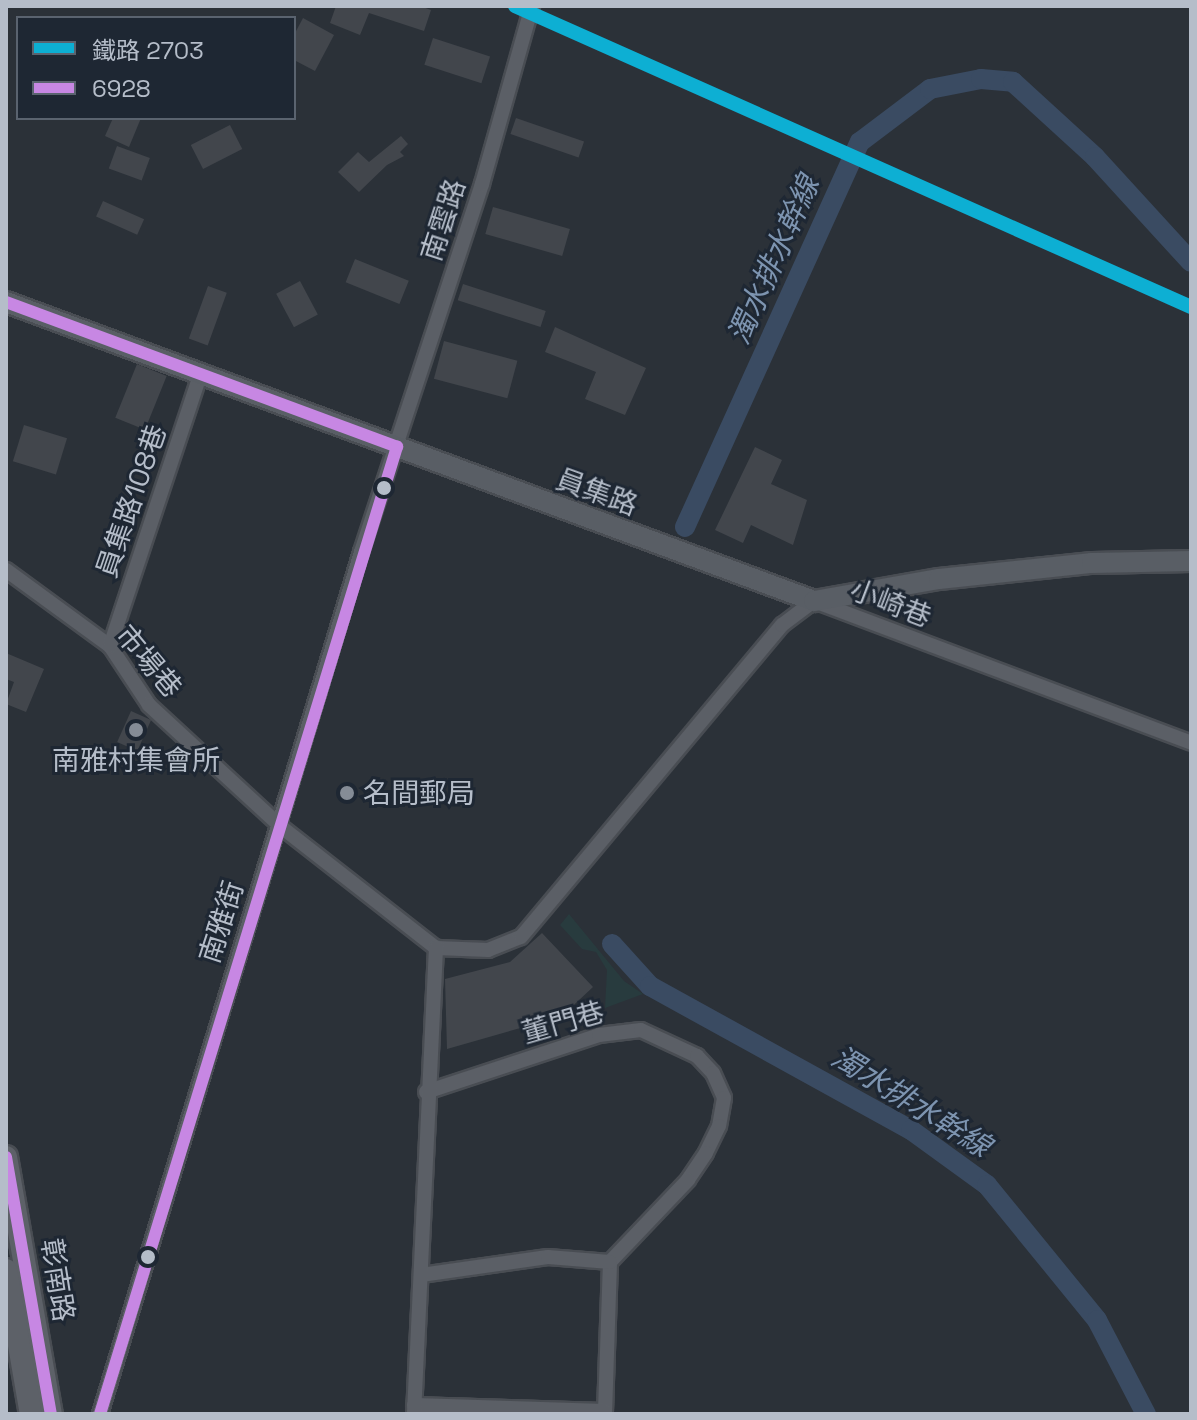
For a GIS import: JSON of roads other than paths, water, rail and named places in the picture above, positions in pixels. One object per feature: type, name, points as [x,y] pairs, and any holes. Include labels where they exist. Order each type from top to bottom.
[{"type":"main road","name":"員集路","points":[[6,302],[814,601]]},
{"type":"main road","points":[[814,601],[939,579],[1061,566],[1191,561]]},
{"type":"main road","name":"彰南路","points":[[6,1157],[51,1414]]},
{"type":"main road","name":"彰南路","points":[[7,1281],[31,1414]]},
{"type":"street","name":"南雲路","points":[[397,447],[532,6]]},
{"type":"street","name":"員集路108巷","points":[[110,646],[201,373]]},
{"type":"street","name":"南雅街","points":[[100,1414],[361,552],[397,447]]},
{"type":"street","name":"市場巷","points":[[6,570],[110,646],[149,705],[280,826],[436,948]]},
{"type":"street","name":"小崎巷","points":[[436,948],[488,950],[521,937],[608,828],[782,625],[814,601],[1191,743]]},
{"type":"street","points":[[421,1275],[548,1257],[610,1262],[605,1413],[414,1410],[426,1092],[436,948]]},
{"type":"street","name":"董門巷","points":[[426,1092],[599,1035],[641,1030],[697,1056],[724,1098],[719,1126],[688,1180],[610,1262]]},
{"type":"waterway","name":"濁水排水幹線","points":[[685,527],[860,142],[930,89],[981,79],[1013,82],[1095,157],[1191,262]]},
{"type":"waterway","name":"濁水排水幹線","points":[[612,944],[650,986],[911,1130],[987,1185],[1097,1320],[1146,1414]]},
{"type":"rail line","name":"2703","points":[[515,6],[1191,307]]},
{"type":"place","name":"南雅村集會所","points":[[136,730]]},
{"type":"place","name":"名間郵局","points":[[347,793]]}]
